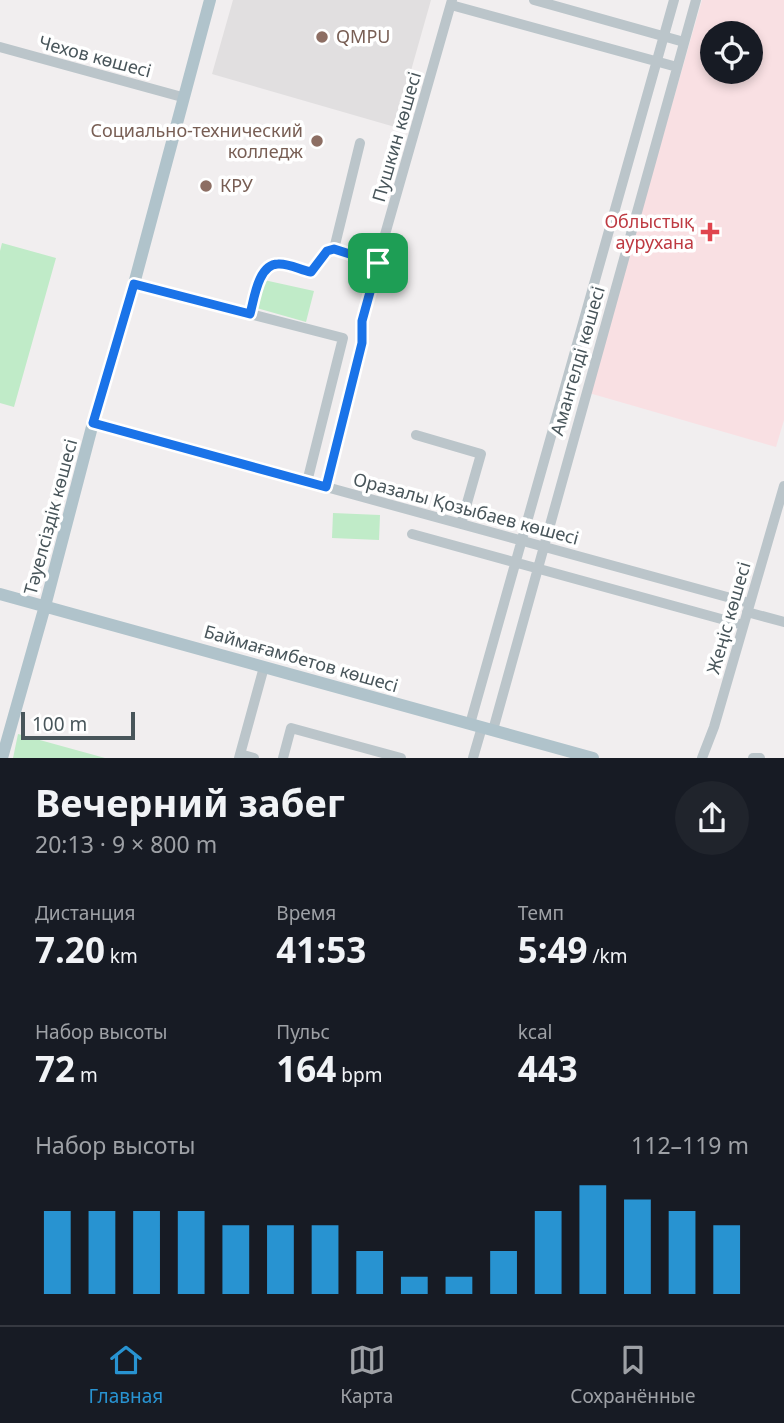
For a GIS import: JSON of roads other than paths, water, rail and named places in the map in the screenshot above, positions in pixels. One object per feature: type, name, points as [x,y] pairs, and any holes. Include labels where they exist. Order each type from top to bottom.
[{"type":"main road","name":"Тәуелсіздік көшесі","points":[[2,758],[210,0]]},
{"type":"main road","name":"Баймағамбетов көшесі","points":[[0,594],[593,758]]},
{"type":"street","points":[[534,0],[684,42]]},
{"type":"street","name":"Амангелді көшесі","points":[[482,727],[515,562],[674,0]]},
{"type":"street","name":"Амангелді көшесі","points":[[473,758],[537,568],[696,0]]},
{"type":"street","points":[[452,2],[677,67]]},
{"type":"street","name":"Пушкин көшесі","points":[[326,487],[362,343],[362,321],[452,2]]},
{"type":"street","name":"Чехов көшесі","points":[[0,47],[182,97]]},
{"type":"street","points":[[334,249],[360,143]]},
{"type":"street","points":[[250,314],[262,276],[269,267],[278,264],[311,272],[327,251],[334,249],[378,263]]},
{"type":"street","points":[[134,284],[343,338],[307,482]]},
{"type":"street","name":"Оразалы Қозыбаев көшесі","points":[[93,423],[543,547],[748,608],[784,622]]},
{"type":"street","points":[[416,435],[481,454],[461,524]]},
{"type":"street","name":"Жеңіс көшесі","points":[[702,758],[714,727],[784,486]]},
{"type":"street","points":[[412,534],[743,625]]},
{"type":"street","points":[[254,758],[239,756],[264,667]]},
{"type":"street","points":[[283,758],[291,728],[401,758]]},
{"type":"street","points":[[753,758],[760,758]]},
{"type":"place","name":"QMPU","points":[[322,37]]},
{"type":"place","name":"Социально-технический колледж","points":[[317,141]]},
{"type":"place","name":"КРУ","points":[[206,186]]},
{"type":"place","name":"Облыстық аурухана","points":[[710,232]]}]
